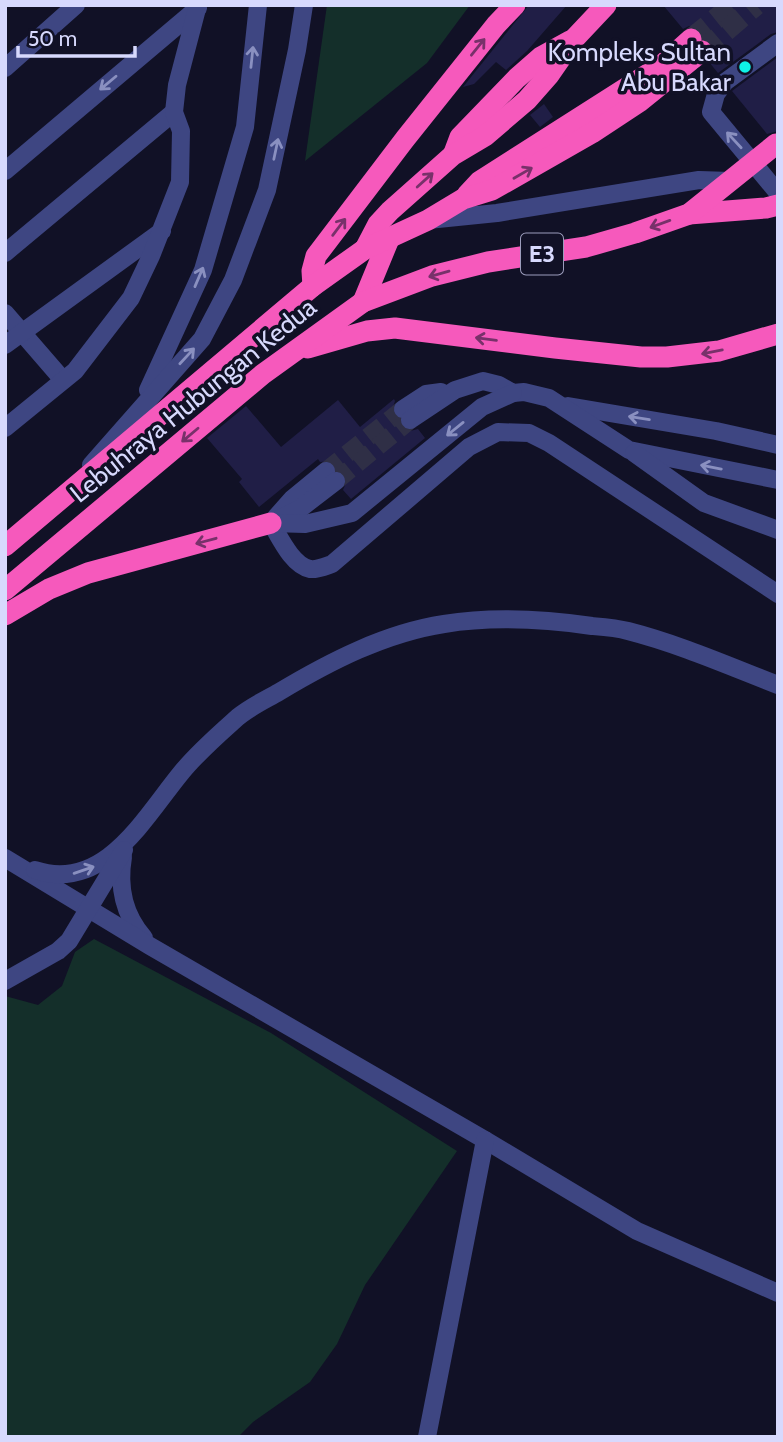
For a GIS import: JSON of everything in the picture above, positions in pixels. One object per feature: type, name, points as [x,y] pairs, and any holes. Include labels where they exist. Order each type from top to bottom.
[{"type":"highway","points":[[313,286],[312,271],[316,256],[405,139],[515,5]]},
{"type":"highway","points":[[365,249],[379,224],[453,155],[485,136],[518,108],[549,75],[573,39],[606,5]]},
{"type":"highway","points":[[365,249],[428,220],[463,199],[492,190],[592,133],[639,102],[696,45]]},
{"type":"highway","name":"Lebuhraya Hubungan Kedua","points":[[5,590],[299,346],[363,302],[432,276],[488,262],[586,247],[689,214],[776,144]]},
{"type":"highway","points":[[689,214],[778,205]]},
{"type":"highway","points":[[363,302],[389,239]]},
{"type":"highway","name":"Lebuhraya Hubungan Kedua","points":[[5,546],[313,286],[365,249]]},
{"type":"highway","points":[[299,346],[312,348],[359,333],[395,328],[555,348],[667,357],[719,351],[778,334]]},
{"type":"highway","points":[[5,615],[49,589],[88,573],[271,523]]},
{"type":"street","points":[[5,68],[76,5]]},
{"type":"street","points":[[141,406],[203,270],[245,127],[258,5]]},
{"type":"street","points":[[60,502],[202,339],[233,280],[267,190],[304,5]]},
{"type":"street","points":[[5,428],[75,371],[131,298],[162,231],[180,182],[181,131],[174,112],[177,85],[198,6]]},
{"type":"street","points":[[5,171],[198,6]]},
{"type":"street","points":[[778,43],[725,82],[716,94],[711,113],[778,193]]},
{"type":"street","points":[[5,253],[174,112]]},
{"type":"street","points":[[428,220],[498,213],[699,180],[731,181]]},
{"type":"street","points":[[5,345],[162,231]]},
{"type":"street","points":[[5,313],[63,380]]},
{"type":"street","points":[[407,414],[454,390],[483,381],[499,385],[513,393]]},
{"type":"street","points":[[271,523],[304,524],[352,513],[482,407],[513,393],[524,392],[559,405],[704,503],[778,530]]},
{"type":"street","points":[[559,405],[716,431],[769,443],[778,431]]},
{"type":"street","points":[[271,523],[300,565],[312,570],[332,564],[469,447],[498,432],[529,433],[549,443],[778,594]]},
{"type":"street","points":[[629,450],[778,480]]},
{"type":"street","points":[[271,523],[302,508],[331,476]]},
{"type":"street","points":[[12,862],[46,874],[74,874],[100,865],[121,847],[184,770],[240,715],[304,677],[405,632],[442,624],[509,619],[554,621],[627,630],[689,650],[778,685]]},
{"type":"street","points":[[5,981],[58,951],[69,941],[141,824]]},
{"type":"street","points":[[124,850],[121,871],[124,901],[137,930],[150,946]]},
{"type":"street","points":[[12,862],[150,946],[637,1231],[778,1293]]},
{"type":"street","points":[[427,1437],[485,1140]]},
{"type":"green space","points":[[327,5],[470,5],[427,63],[305,161]]},
{"type":"green space","points":[[94,939],[271,1033],[457,1151],[365,1285],[337,1344],[310,1382],[253,1422],[238,1437],[5,1437],[5,996],[38,1005],[62,986],[75,952]]},
{"type":"building","points":[[529,5],[567,5],[527,51],[506,70],[496,62],[474,84],[463,87]]},
{"type":"building","points":[[663,5],[778,5],[778,32],[771,34],[718,73],[709,62],[714,55],[712,42],[704,38],[696,27],[683,29]]},
{"type":"building","points":[[778,57],[778,131],[767,134],[732,91]]},
{"type":"building","points":[[544,104],[553,117],[540,127],[530,115]]},
{"type":"building","points":[[394,399],[392,410],[401,427],[410,431],[418,429],[425,438],[351,499],[343,490],[347,480],[345,474],[337,470],[331,461],[320,462],[318,459],[259,507],[239,482],[242,479],[207,438],[246,406],[281,447],[338,400],[360,427]]},
{"type":"tunnel","points":[[691,39],[733,5]]},
{"type":"tunnel","points":[[702,51],[756,5]]},
{"type":"tunnel","points":[[326,471],[403,409]]},
{"type":"tunnel","points":[[336,481],[410,420]]},
{"type":"place","name":"Kompleks Sultan Abu Bakar","points":[[745,67]]}]
